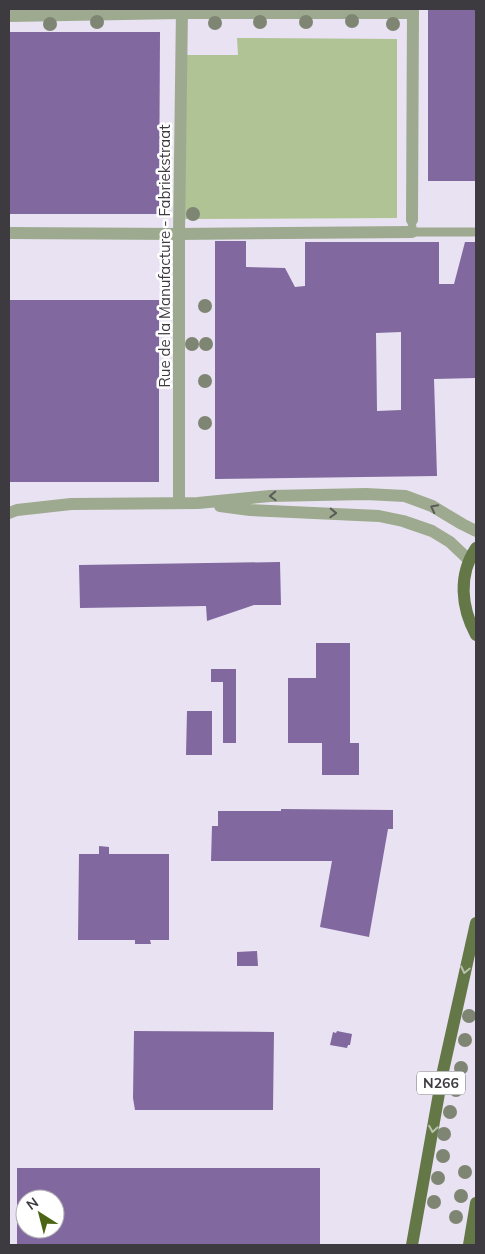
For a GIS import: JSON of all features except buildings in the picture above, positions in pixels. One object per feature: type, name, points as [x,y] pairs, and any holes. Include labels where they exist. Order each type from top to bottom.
[{"type":"main road","points":[[476,548],[469,560],[463,591],[469,621],[476,635]]},
{"type":"main road","name":"N266","points":[[412,1245],[443,1071],[476,923]]},
{"type":"main road","points":[[469,1245],[476,1203]]},
{"type":"street","points":[[9,16],[182,11],[413,11],[412,226],[179,234],[9,234]]},
{"type":"street","name":"Rue de la Manufacture - Fabriekstraat","points":[[179,503],[179,234],[182,11]]},
{"type":"street","points":[[9,513],[17,510],[72,504],[198,503],[270,496],[387,495],[405,496],[432,506],[476,531]]},
{"type":"street","points":[[358,514],[361,507],[369,500],[387,495]]},
{"type":"street","points":[[198,503],[250,510],[358,514],[403,521],[432,530],[450,542],[469,560]]},
{"type":"lane","points":[[412,226],[476,232]]},
{"type":"green space","points":[[237,38],[397,39],[397,218],[184,219],[185,55],[238,55]]}]
